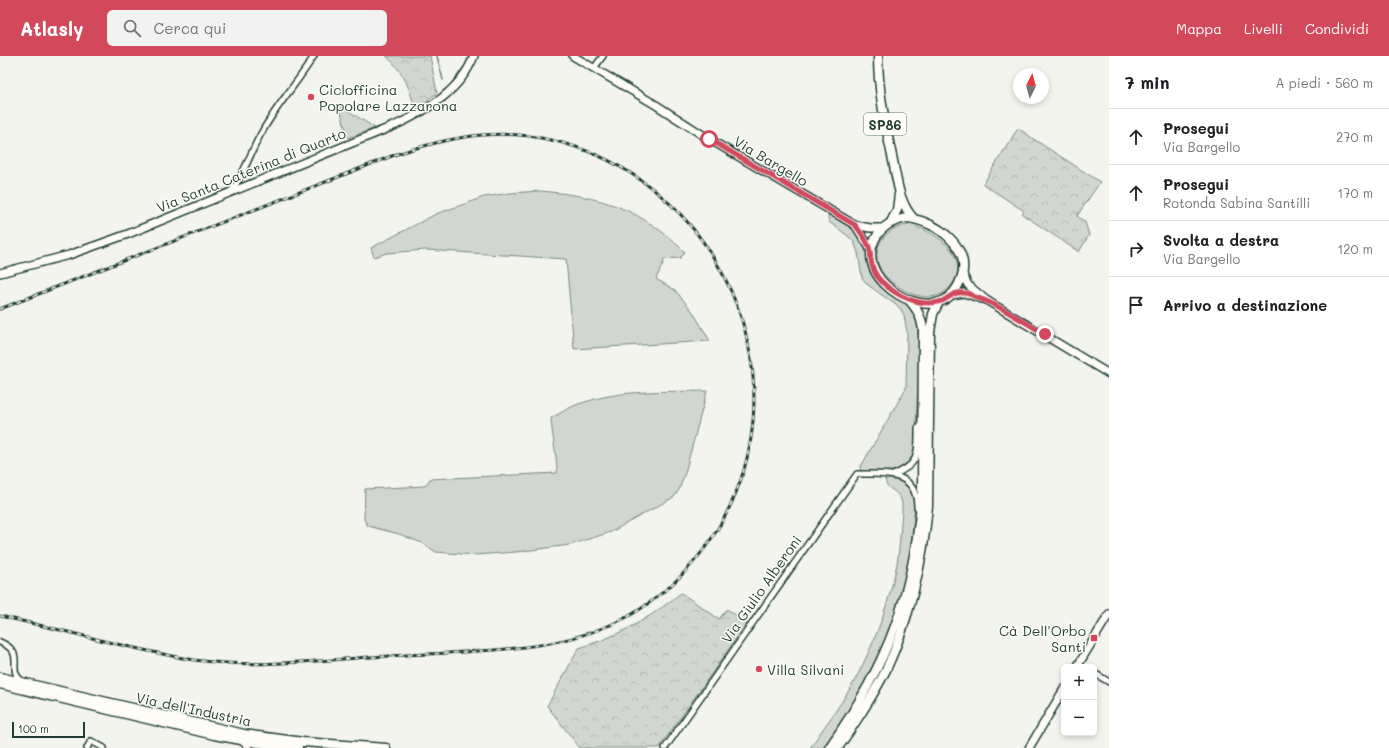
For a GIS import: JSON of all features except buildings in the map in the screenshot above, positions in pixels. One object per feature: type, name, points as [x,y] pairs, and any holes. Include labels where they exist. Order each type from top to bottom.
[{"type":"main road","name":"Via Santa Caterina di Quarto","points":[[0,272],[69,255],[98,245],[396,125],[415,116],[439,101],[457,84],[473,60],[479,56]]},
{"type":"main road","name":"Via Bargello","points":[[573,56],[656,105],[733,154],[855,225],[870,228],[884,228]]},
{"type":"main road","name":"SP86","points":[[878,56],[882,112],[899,192],[906,209],[914,219]]},
{"type":"main road","name":"SP86","points":[[891,222],[896,210],[899,192]]},
{"type":"main road","points":[[829,748],[862,697],[889,645],[902,606],[914,560],[922,490],[922,321],[917,308],[909,300],[881,281],[873,270],[871,259],[871,251],[877,236],[891,222],[906,218],[925,222],[939,230],[955,244],[961,252],[964,260],[963,275],[957,288],[951,295],[939,302],[922,303],[909,300]]},
{"type":"main road","name":"Via Bargello","points":[[855,225],[871,251]]},
{"type":"main road","points":[[963,275],[968,285],[986,300],[1109,374]]},
{"type":"main road","points":[[951,295],[964,293],[986,300]]},
{"type":"main road","points":[[838,748],[859,718],[885,670],[902,630],[918,577],[925,536],[928,506],[930,332],[933,314],[939,302]]},
{"type":"main road","points":[[1081,664],[1109,614]]},
{"type":"main road","name":"Via dell'Industria","points":[[0,677],[207,726],[261,744],[303,742],[386,748]]},
{"type":"main road","name":"Via dell'Industria","points":[[0,684],[239,740],[298,748]]},
{"type":"main road","points":[[1029,748],[1061,694]]},
{"type":"street","points":[[229,193],[238,181],[265,126],[297,83],[314,56]]},
{"type":"street","points":[[594,68],[603,56]]},
{"type":"street","points":[[893,475],[906,470],[914,462],[916,457],[918,450],[919,405],[922,396]]},
{"type":"street","name":"Via Giulio Alberoni","points":[[665,748],[857,474],[893,475]]},
{"type":"street","points":[[893,475],[909,483],[913,488],[916,497],[917,506],[912,547],[914,560]]},
{"type":"street","points":[[0,642],[10,647],[14,651],[16,674],[18,678],[27,684]]},
{"type":"street","points":[[1097,675],[1109,682]]},
{"type":"street","points":[[239,740],[249,748]]},
{"type":"street","points":[[87,748],[92,741],[104,748]]},
{"type":"green space","points":[[386,56],[430,56],[437,93],[415,109],[402,74]]},
{"type":"green space","points":[[339,105],[375,128],[348,138]]},
{"type":"green space","points":[[1018,128],[1100,182],[1077,216],[1085,222],[1089,235],[1079,252],[1022,214],[1024,211],[983,184]]},
{"type":"green space","points":[[540,191],[582,196],[618,207],[652,225],[685,252],[680,258],[665,259],[656,279],[675,290],[693,312],[710,341],[574,349],[566,259],[425,250],[387,253],[374,257],[371,248],[436,214],[484,197],[510,193]]},
{"type":"green space","points":[[829,215],[856,233],[864,243],[870,274],[877,283],[908,305],[912,310],[918,329],[919,355],[916,449],[913,458],[908,464],[895,470],[861,471],[860,468],[906,388],[907,332],[904,315],[900,308],[868,285],[862,278],[858,253],[854,242],[829,222]]},
{"type":"green space","points":[[907,225],[927,231],[937,237],[946,244],[953,253],[957,262],[957,272],[953,283],[941,294],[929,297],[912,294],[896,286],[880,268],[877,260],[877,253],[882,240],[893,230]]},
{"type":"green space","points":[[707,391],[679,490],[674,497],[611,532],[570,545],[516,552],[475,555],[436,552],[422,543],[399,534],[368,526],[364,520],[365,489],[425,486],[430,479],[557,473],[551,418],[578,404],[613,395],[628,393]]},
{"type":"green space","points":[[885,479],[897,480],[910,488],[915,505],[909,563],[899,603],[887,639],[870,675],[849,712],[824,748],[810,748],[841,703],[858,674],[877,632],[887,603],[897,565],[902,504],[899,496],[887,485]]},
{"type":"green space","points":[[681,593],[719,619],[727,609],[747,623],[659,748],[580,748],[547,706],[579,648],[608,638],[633,626],[657,611]]},
{"type":"waterway","points":[[437,56],[443,80]]},
{"type":"railway","points":[[0,309],[397,154],[429,144],[479,135],[512,134],[529,136],[596,155],[653,189],[698,236],[731,292],[750,354],[753,419],[739,484],[707,545],[699,556],[672,585],[640,609],[609,625],[569,639],[528,647],[485,651],[260,664],[216,662],[172,656],[115,644],[0,616]]},
{"type":"place","name":"Ciclofficina Popolare Lazzarona","points":[[311,97]]},
{"type":"place","name":"Cà Dell'Orbo Santi","points":[[1094,638]]},
{"type":"place","name":"Villa Silvani","points":[[759,669]]},
{"type":"route","points":[[709,139],[855,225],[871,251],[873,270],[876,275],[888,287],[909,300],[922,303],[939,302],[951,295],[964,293],[986,300],[1045,334]]}]
